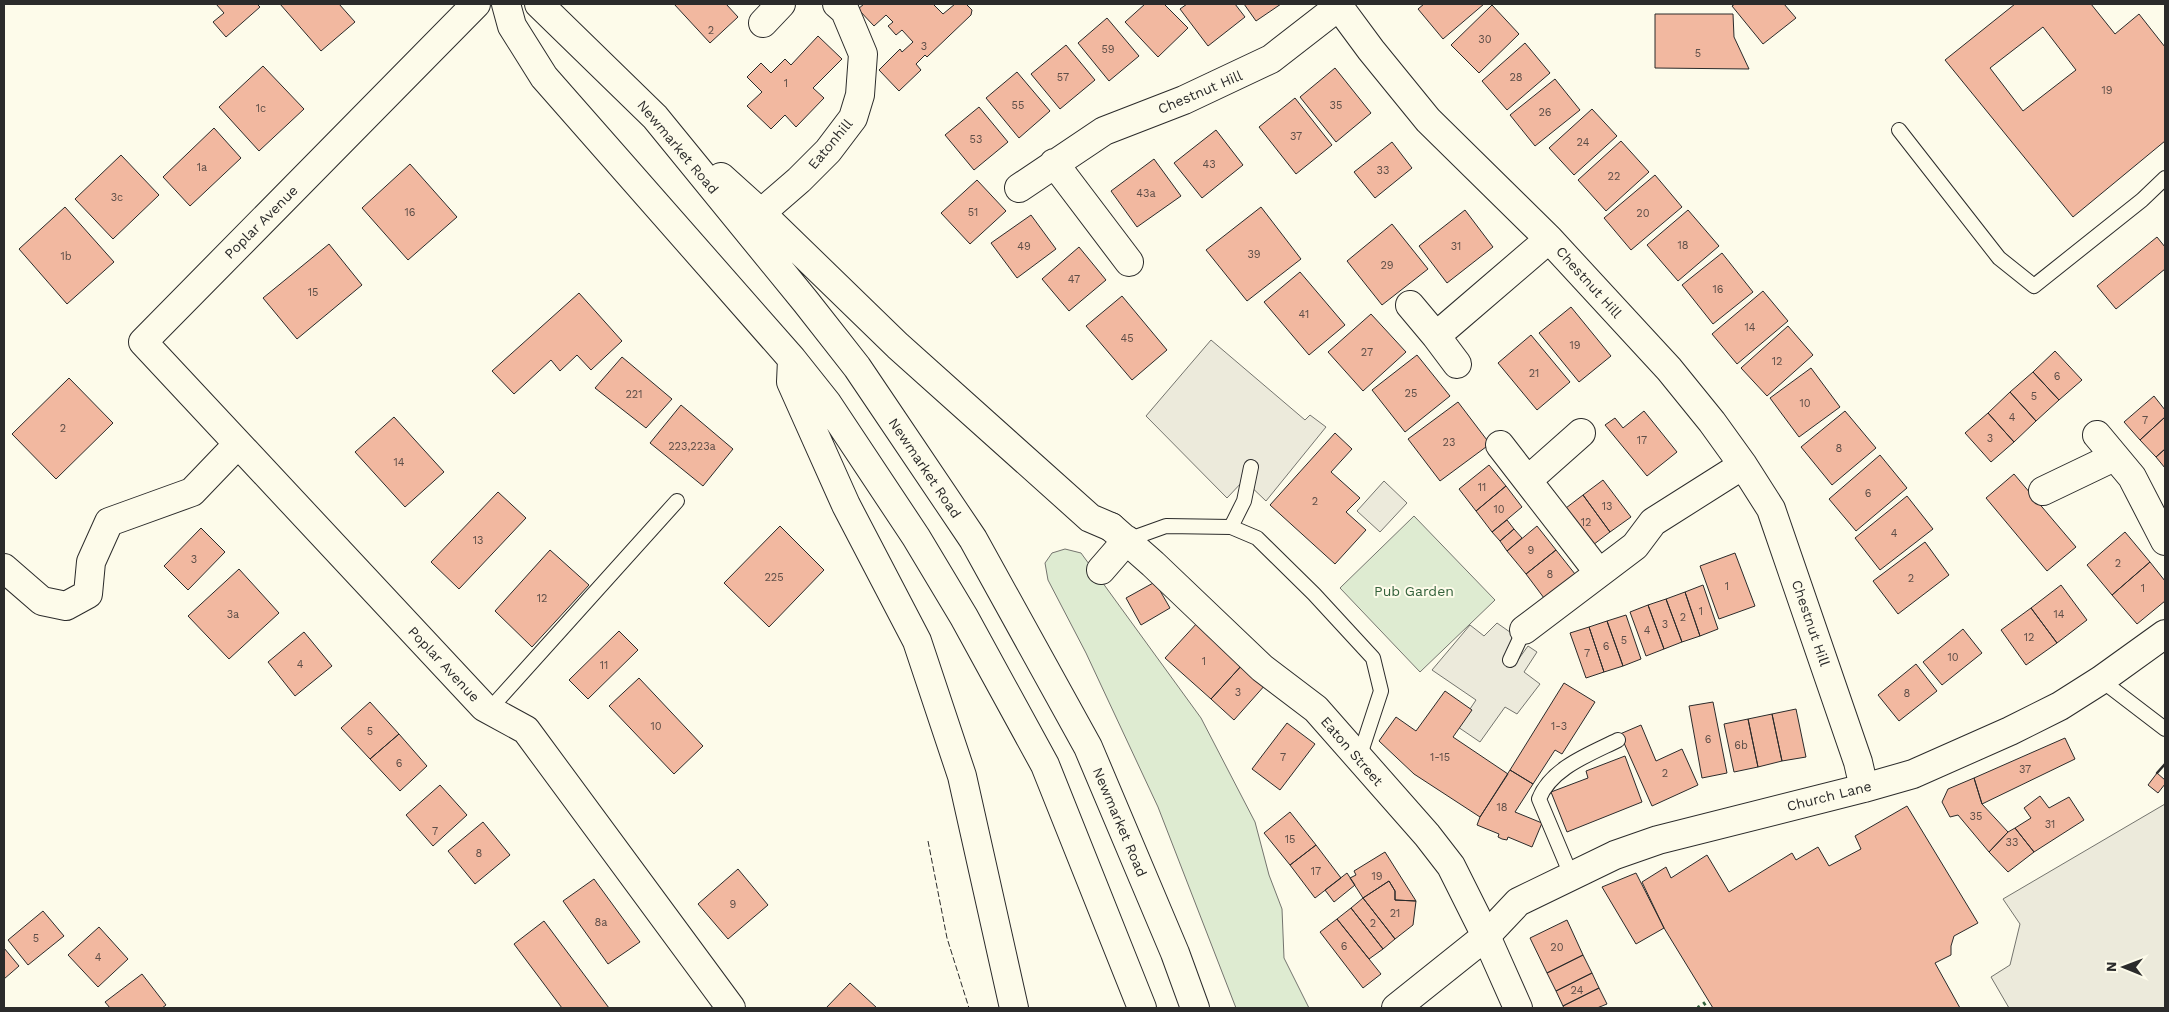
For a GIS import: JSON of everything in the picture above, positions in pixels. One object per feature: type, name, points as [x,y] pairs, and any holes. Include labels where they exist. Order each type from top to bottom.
[{"type":"main road","name":"Poplar Avenue","points":[[476,4],[143,342],[484,707],[526,730],[731,1008]]},
{"type":"main road","points":[[506,4],[512,26],[544,78],[792,359],[827,403],[916,537],[964,617],[1045,765],[1142,1008]]},
{"type":"main road","name":"Newmarket Road","points":[[539,4],[656,117],[857,367],[973,539],[1088,746],[1175,953],[1195,1008]]},
{"type":"main road","points":[[763,23],[781,4]]},
{"type":"main road","name":"Eatonhill","points":[[762,213],[800,180],[828,151],[853,118],[860,95],[863,54],[845,11],[838,4]]},
{"type":"main road","name":"Chestnut Hill","points":[[1019,188],[1104,131],[1184,100],[1271,59],[1338,5],[1428,120],[1549,239],[1669,369],[1712,422],[1743,465],[1771,509],[1853,746],[1864,788]]},
{"type":"main road","name":"Eaton Street","points":[[656,117],[762,213],[898,346],[1090,518],[1119,534],[1262,668],[1316,709],[1427,835],[1450,866],[1486,936],[1518,1008]]},
{"type":"main road","points":[[1054,164],[1129,262]]},
{"type":"main road","name":"Chestnut Hill","points":[[1436,336],[1549,239]]},
{"type":"main road","points":[[1410,306],[1457,364]]},
{"type":"main road","points":[[792,359],[791,382],[846,505],[920,650],[962,776],[1014,1008]]},
{"type":"main road","points":[[1528,480],[1581,433]]},
{"type":"main road","points":[[2097,435],[2132,477],[2165,541]]},
{"type":"main road","points":[[4,568],[42,601],[66,606],[88,594],[91,562],[109,522],[192,492],[238,444]]},
{"type":"main road","points":[[1500,445],[1599,573]]},
{"type":"main road","points":[[2043,491],[2114,457]]},
{"type":"main road","points":[[1524,630],[1635,546],[1653,522],[1743,465]]},
{"type":"main road","points":[[1101,570],[1119,534]]},
{"type":"main road","name":"Church Lane","points":[[1396,1008],[1486,936],[1518,902],[1571,876],[1615,855],[1658,840],[1913,774],[2010,731],[2060,706],[2101,680],[2165,634]]},
{"type":"lane","points":[[1899,130],[1999,258],[2034,286],[2142,200],[2165,178]]},
{"type":"lane","points":[[1231,527],[1244,501],[1251,467]]},
{"type":"lane","points":[[489,710],[677,501]]},
{"type":"lane","points":[[1119,534],[1166,526],[1231,527],[1257,538],[1314,594],[1373,658],[1381,691],[1359,758]]},
{"type":"lane","points":[[1510,660],[1524,630]]},
{"type":"lane","points":[[2101,680],[2165,730]]},
{"type":"lane","points":[[1571,876],[1539,799],[1544,786],[1556,775],[1583,758],[1618,740]]},
{"type":"green space","name":"Pub Garden","points":[[1414,516],[1495,600],[1420,672],[1340,588]]},
{"type":"green space","points":[[1065,549],[1081,553],[1201,718],[1255,822],[1269,875],[1282,909],[1284,958],[1309,1008],[1236,1008],[1158,807],[1086,653],[1048,580],[1045,563],[1052,553]]},
{"type":"shaded area","points":[[1211,340],[1305,420],[1310,415],[1326,427],[1266,501],[1244,480],[1227,498],[1146,416]]},
{"type":"shaded area","points":[[1384,481],[1407,503],[1380,532],[1357,511]]},
{"type":"shaded area","points":[[1497,623],[1517,637],[1504,656],[1515,664],[1528,646],[1537,652],[1524,672],[1540,684],[1517,714],[1505,707],[1480,742],[1458,727],[1476,700],[1432,670],[1470,625],[1484,636]]},
{"type":"shaded area","points":[[2165,804],[2165,1008],[2009,1008],[1991,977],[2010,965],[2020,924],[2003,899]]},
{"type":"building","points":[[216,4],[257,4],[260,7],[226,37],[213,22],[224,13]]},
{"type":"building","points":[[280,4],[339,4],[355,22],[321,51]]},
{"type":"building","points":[[674,4],[726,4],[738,17],[710,43]]},
{"type":"building","points":[[864,4],[933,4],[943,14],[955,4],[966,4],[972,10],[971,15],[927,57],[925,55],[916,64],[921,70],[899,91],[879,70],[900,49],[902,52],[913,42],[902,30],[896,35],[888,26],[893,22],[886,15],[874,26],[858,9]]},
{"type":"building","points":[[1145,4],[1164,4],[1188,28],[1158,57],[1125,22]]},
{"type":"building","points":[[1187,4],[1235,4],[1245,17],[1208,46],[1180,9]]},
{"type":"building","points":[[1244,4],[1281,4],[1256,21]]},
{"type":"building","points":[[1424,4],[1484,4],[1443,39],[1418,9]]},
{"type":"building","points":[[1735,4],[1784,4],[1796,18],[1763,44],[1732,6]]},
{"type":"building","points":[[2015,4],[2091,4],[2115,34],[2139,14],[2165,47],[2165,141],[2073,217],[1945,60]],"holes":[[[2043,27],[2076,70],[2023,111],[1990,68]]]},
{"type":"building","points":[[1492,5],[1519,34],[1479,73],[1451,45]]},
{"type":"building","points":[[1655,14],[1733,14],[1734,37],[1749,69],[1655,68]]},
{"type":"building","points":[[1107,18],[1139,56],[1109,81],[1078,43]]},
{"type":"building","points":[[818,36],[842,59],[813,88],[824,98],[796,127],[785,115],[771,129],[747,106],[762,92],[747,77],[761,63],[771,73],[785,59],[791,65]]},
{"type":"building","points":[[1525,43],[1550,73],[1507,110],[1482,81]]},
{"type":"building","points":[[1066,45],[1095,80],[1060,109],[1031,74]]},
{"type":"building","points":[[263,66],[304,109],[259,151],[219,107]]},
{"type":"building","points":[[1335,68],[1371,113],[1336,142],[1300,97]]},
{"type":"building","points":[[1017,72],[1050,111],[1019,138],[986,98]]},
{"type":"building","points":[[1555,79],[1580,110],[1535,146],[1510,115]]},
{"type":"building","points":[[1295,98],[1332,145],[1296,174],[1259,127]]},
{"type":"building","points":[[979,107],[1008,142],[974,170],[945,135]]},
{"type":"building","points":[[1592,109],[1617,136],[1574,175],[1549,148]]},
{"type":"building","points":[[214,128],[241,158],[190,206],[163,177]]},
{"type":"building","points":[[1216,130],[1243,165],[1202,198],[1174,163]]},
{"type":"building","points":[[1621,141],[1649,172],[1606,211],[1578,180]]},
{"type":"building","points":[[1392,142],[1412,168],[1375,198],[1354,172]]},
{"type":"building","points":[[121,155],[159,195],[113,239],[75,199]]},
{"type":"building","points":[[1154,159],[1181,196],[1137,227],[1111,191]]},
{"type":"building","points":[[410,164],[457,217],[408,260],[362,208]]},
{"type":"building","points":[[1655,175],[1682,207],[1631,250],[1604,218]]},
{"type":"building","points":[[977,180],[1006,211],[970,244],[941,213]]},
{"type":"building","points":[[65,207],[114,262],[67,304],[19,249]]},
{"type":"building","points":[[1261,207],[1301,259],[1247,301],[1206,250]]},
{"type":"building","points":[[1465,210],[1493,247],[1447,283],[1419,246]]},
{"type":"building","points":[[1688,210],[1719,246],[1678,281],[1647,245]]},
{"type":"building","points":[[1031,215],[1056,249],[1017,278],[991,243]]},
{"type":"building","points":[[1392,224],[1428,269],[1382,305],[1347,261]]},
{"type":"building","points":[[2157,237],[2165,247],[2165,269],[2116,309],[2097,286]]},
{"type":"building","points":[[329,244],[362,285],[297,339],[263,298]]},
{"type":"building","points":[[1079,247],[1106,280],[1069,311],[1042,279]]},
{"type":"building","points":[[1722,253],[1753,292],[1713,324],[1682,285]]},
{"type":"building","points":[[1300,272],[1345,325],[1309,355],[1264,302]]},
{"type":"building","points":[[1763,291],[1788,321],[1737,364],[1712,334]]},
{"type":"building","points":[[579,293],[622,341],[591,370],[577,355],[560,371],[551,360],[514,394],[492,371]]},
{"type":"building","points":[[1122,296],[1167,350],[1132,380],[1086,326]]},
{"type":"building","points":[[1571,307],[1611,356],[1579,382],[1539,333]]},
{"type":"building","points":[[1371,314],[1406,352],[1363,391],[1328,352]]},
{"type":"building","points":[[1788,326],[1813,355],[1767,396],[1741,368]]},
{"type":"building","points":[[1531,335],[1570,382],[1537,410],[1498,363]]},
{"type":"building","points":[[2055,351],[2082,380],[2059,400],[2033,372]]},
{"type":"building","points":[[1417,355],[1450,396],[1405,432],[1372,390]]},
{"type":"building","points":[[622,357],[672,399],[646,428],[595,388]]},
{"type":"building","points":[[1811,368],[1840,407],[1799,437],[1770,398]]},
{"type":"building","points":[[2033,372],[2059,400],[2036,421],[2010,392]]},
{"type":"building","points":[[69,378],[113,423],[56,479],[12,434]]},
{"type":"building","points":[[2010,392],[2036,421],[2014,442],[1988,413]]},
{"type":"building","points":[[2154,396],[2165,410],[2165,417],[2140,440],[2124,422]]},
{"type":"building","points":[[1458,402],[1490,444],[1440,481],[1408,439]]},
{"type":"building","points":[[681,405],[733,449],[703,486],[650,443]]},
{"type":"building","points":[[1644,411],[1677,452],[1647,476],[1605,425],[1615,418],[1623,428]]},
{"type":"building","points":[[1845,411],[1876,448],[1832,485],[1801,447]]},
{"type":"building","points":[[1988,413],[2014,442],[1991,462],[1965,433]]},
{"type":"building","points":[[394,417],[444,472],[405,507],[355,452]]},
{"type":"building","points":[[2165,417],[2165,449],[2156,457],[2140,440]]},
{"type":"building","points":[[1335,433],[1352,449],[1331,472],[1360,498],[1346,512],[1366,530],[1335,564],[1270,505]]},
{"type":"building","points":[[2165,449],[2165,468],[2156,457]]},
{"type":"building","points":[[1880,455],[1907,488],[1856,531],[1829,499]]},
{"type":"building","points":[[1489,465],[1506,486],[1476,511],[1459,489]]},
{"type":"building","points":[[2014,474],[2076,547],[2047,571],[1986,498]]},
{"type":"building","points":[[1603,480],[1631,517],[1610,532],[1583,495]]},
{"type":"building","points":[[1506,486],[1522,507],[1492,532],[1476,511]]},
{"type":"building","points":[[498,492],[526,518],[459,589],[431,562]]},
{"type":"building","points":[[1583,495],[1610,532],[1589,548],[1562,511]]},
{"type":"building","points":[[1907,496],[1933,529],[1880,570],[1855,538]]},
{"type":"building","points":[[1507,520],[1514,529],[1500,541],[1492,532]]},
{"type":"building","points":[[780,526],[824,570],[769,627],[724,583]]},
{"type":"building","points":[[1537,526],[1556,550],[1526,574],[1507,551]]},
{"type":"building","points":[[201,528],[225,552],[188,590],[164,566]]},
{"type":"building","points":[[1514,529],[1522,538],[1507,551],[1500,541]]},
{"type":"building","points":[[2125,532],[2150,562],[2112,595],[2087,565]]},
{"type":"building","points":[[1925,542],[1949,575],[1898,614],[1873,581]]},
{"type":"building","points":[[550,550],[589,585],[532,647],[495,611]]},
{"type":"building","points":[[1556,550],[1575,574],[1544,598],[1526,574]]},
{"type":"building","points":[[1735,553],[1755,606],[1719,619],[1700,566]]},
{"type":"building","points":[[2150,562],[2165,581],[2165,601],[2137,624],[2112,595]]},
{"type":"building","points":[[239,569],[279,613],[229,659],[188,616]]},
{"type":"building","points":[[1155,582],[1170,608],[1141,625],[1126,598]]},
{"type":"building","points":[[1703,585],[1718,629],[1700,636],[1685,592]]},
{"type":"building","points":[[2061,585],[2087,620],[2057,643],[2031,608]]},
{"type":"building","points":[[1685,592],[1700,636],[1682,642],[1666,599]]},
{"type":"building","points":[[1666,599],[1682,642],[1664,649],[1648,605]]},
{"type":"building","points":[[1648,605],[1664,649],[1646,656],[1630,612]]},
{"type":"building","points":[[2031,608],[2057,643],[2026,665],[2001,630]]},
{"type":"building","points":[[1626,615],[1641,659],[1623,666],[1607,621]]},
{"type":"building","points":[[1607,621],[1623,666],[1604,672],[1589,627]]},
{"type":"building","points":[[1198,622],[1243,664],[1211,699],[1165,658]]},
{"type":"building","points":[[1589,627],[1604,672],[1586,678],[1570,633]]},
{"type":"building","points":[[1963,629],[1982,653],[1942,685],[1923,662]]},
{"type":"building","points":[[619,631],[638,650],[588,699],[569,680]]},
{"type":"building","points":[[304,632],[332,666],[295,696],[268,662]]},
{"type":"building","points":[[1243,664],[1266,684],[1234,720],[1211,699]]},
{"type":"building","points":[[1916,664],[1937,691],[1899,721],[1878,695]]},
{"type":"building","points":[[639,678],[703,746],[674,774],[609,706]]},
{"type":"building","points":[[1564,683],[1595,702],[1562,754],[1555,750],[1533,784],[1510,770]]},
{"type":"building","points":[[1445,691],[1472,710],[1453,737],[1508,774],[1480,817],[1414,774],[1379,741],[1396,717],[1416,731]]},
{"type":"building","points":[[370,702],[399,734],[370,759],[341,728]]},
{"type":"building","points":[[1713,702],[1727,773],[1702,778],[1689,706]]},
{"type":"building","points":[[1796,709],[1806,757],[1782,761],[1772,714]]},
{"type":"building","points":[[1772,714],[1782,761],[1758,767],[1748,719]]},
{"type":"building","points":[[1748,719],[1758,767],[1734,772],[1724,724]]},
{"type":"building","points":[[1287,723],[1315,744],[1280,790],[1252,769]]},
{"type":"building","points":[[1641,725],[1656,761],[1682,749],[1698,785],[1652,806],[1620,734]]},
{"type":"building","points":[[399,734],[427,766],[400,791],[370,759]]},
{"type":"building","points":[[2065,738],[2075,759],[1982,804],[1974,778]]},
{"type":"building","points":[[1625,756],[1642,802],[1567,832],[1551,792],[1588,778],[1586,771]]},
{"type":"building","points":[[1510,770],[1533,784],[1515,812],[1542,823],[1532,847],[1508,837],[1507,840],[1502,839],[1498,837],[1499,834],[1477,825],[1480,817]]},
{"type":"building","points":[[2157,773],[2165,780],[2165,784],[2158,793],[2148,785]]},
{"type":"building","points":[[1974,778],[1982,804],[2008,832],[1989,852],[1958,815],[1950,817],[1942,802],[1948,789]]},
{"type":"building","points":[[440,785],[467,815],[433,846],[406,815]]},
{"type":"building","points":[[2040,796],[2049,808],[2069,797],[2084,820],[2034,852],[2015,828],[2031,818],[2024,808]]},
{"type":"building","points":[[1907,806],[1978,923],[1954,936],[1951,955],[1935,963],[1960,1008],[1713,1008],[1664,928],[1642,882],[1666,867],[1671,878],[1707,855],[1729,892],[1792,853],[1796,860],[1818,847],[1829,866],[1861,849],[1855,836]]},
{"type":"building","points":[[1290,812],[1316,845],[1290,865],[1264,833]]},
{"type":"building","points":[[483,822],[510,855],[475,884],[448,851]]},
{"type":"building","points":[[2015,828],[2034,852],[2008,872],[1989,852],[2008,832]]},
{"type":"building","points":[[1316,845],[1341,878],[1315,898],[1290,865]]},
{"type":"building","points":[[1385,852],[1416,901],[1395,900],[1395,891],[1389,881],[1363,898],[1350,878],[1356,875],[1354,871]]},
{"type":"building","points":[[738,869],[768,905],[728,939],[698,904]]},
{"type":"building","points":[[1347,873],[1355,885],[1334,902],[1325,890]]},
{"type":"building","points":[[1636,873],[1664,928],[1636,944],[1602,887]]},
{"type":"building","points":[[594,879],[640,942],[608,964],[563,901]]},
{"type":"building","points":[[1389,881],[1395,891],[1395,900],[1416,901],[1413,925],[1395,939],[1363,898]]},
{"type":"building","points":[[1363,898],[1395,939],[1383,949],[1351,908]]},
{"type":"building","points":[[1351,908],[1383,949],[1369,959],[1337,919]]},
{"type":"building","points":[[43,911],[64,936],[28,965],[8,940]]},
{"type":"building","points":[[1337,919],[1381,974],[1363,988],[1320,932]]},
{"type":"building","points":[[1567,920],[1583,955],[1547,973],[1530,938]]},
{"type":"building","points":[[544,921],[609,1008],[562,1008],[514,944]]},
{"type":"building","points":[[99,927],[128,959],[98,987],[68,955]]},
{"type":"building","points":[[4,948],[19,966],[4,979]]},
{"type":"building","points":[[1583,955],[1592,973],[1556,991],[1547,973]]},
{"type":"building","points":[[1592,973],[1599,988],[1563,1006],[1556,991]]},
{"type":"building","points":[[142,974],[166,1005],[162,1008],[110,1008],[105,1002]]},
{"type":"building","points":[[850,983],[877,1008],[826,1008]]},
{"type":"building","points":[[1599,988],[1607,1004],[1597,1008],[1564,1008],[1563,1006]]},
{"type":"hedge","points":[[1698,1008],[1708,1001]]},
{"type":"fence","points":[[928,841],[947,938],[969,1008]]},
{"type":"wall","points":[[2157,773],[2165,764]]}]
